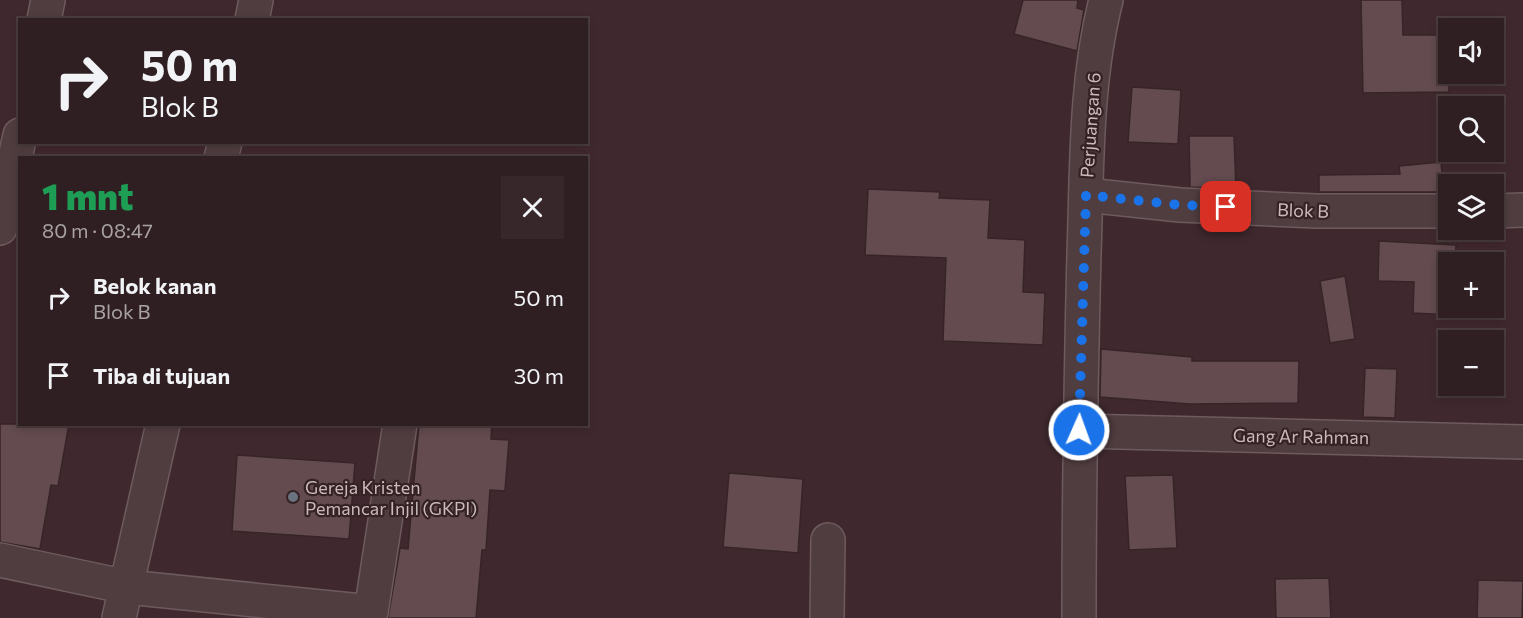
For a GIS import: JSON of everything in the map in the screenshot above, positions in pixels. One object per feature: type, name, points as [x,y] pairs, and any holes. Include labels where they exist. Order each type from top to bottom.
[{"type":"street","points":[[44,18],[48,0]]},
{"type":"street","points":[[252,18],[256,0]]},
{"type":"street","name":"Perjuangan 6","points":[[1079,618],[1079,430],[1090,103],[1106,0]]},
{"type":"street","points":[[0,228],[18,144]]},
{"type":"street","name":"Blok B","points":[[1086,195],[1180,205],[1305,211],[1438,211]]},
{"type":"street","points":[[1504,211],[1523,210]]},
{"type":"street","points":[[123,603],[163,426]]},
{"type":"street","points":[[0,560],[123,603],[371,612],[400,426]]},
{"type":"street","name":"Gang Ar Rahman","points":[[1079,430],[1523,442]]},
{"type":"street","points":[[827,618],[828,540]]},
{"type":"building","points":[[1023,0],[1078,0],[1077,8],[1084,10],[1077,51],[1014,34]]},
{"type":"building","points":[[1361,0],[1402,0],[1403,35],[1438,35],[1438,84],[1449,84],[1449,92],[1363,93]]},
{"type":"building","points":[[1132,87],[1181,90],[1178,144],[1128,142]]},
{"type":"building","points":[[1189,136],[1234,136],[1236,189],[1190,187]]},
{"type":"building","points":[[1441,162],[1442,173],[1475,174],[1438,174],[1438,192],[1319,192],[1319,175],[1400,174],[1399,166]]},
{"type":"building","points":[[868,189],[940,192],[939,198],[990,200],[988,238],[1025,240],[1023,292],[1045,293],[1043,345],[943,341],[946,258],[865,255]]},
{"type":"building","points":[[1379,241],[1456,245],[1456,252],[1438,252],[1438,314],[1413,313],[1414,282],[1378,281]]},
{"type":"building","points":[[1345,276],[1355,339],[1330,343],[1320,281]]},
{"type":"building","points":[[1101,349],[1192,357],[1192,361],[1299,361],[1298,403],[1189,404],[1100,397]]},
{"type":"building","points":[[1365,368],[1397,369],[1395,418],[1363,417]]},
{"type":"building","points":[[0,424],[69,426],[58,486],[51,485],[40,549],[0,542]]},
{"type":"building","points":[[419,426],[492,426],[491,439],[509,440],[505,491],[490,490],[486,550],[482,550],[476,618],[388,618],[400,548],[408,549]]},
{"type":"building","name":"Gereja Kristen Pemancar Injil (GKPI)","points":[[237,455],[355,463],[349,539],[232,531]]},
{"type":"building","points":[[729,473],[803,479],[798,553],[723,547]]},
{"type":"building","points":[[1173,475],[1177,548],[1129,550],[1125,476]]},
{"type":"building","points":[[1329,578],[1331,618],[1276,618],[1275,579]]},
{"type":"building","points":[[1478,580],[1523,581],[1522,618],[1477,618]]},
{"type":"place","name":"Gereja Kristen Pemancar Injil (GKPI)","points":[[293,497]]},
{"type":"route","points":[[1079,430],[1086,195],[1180,205],[1226,207]]}]
